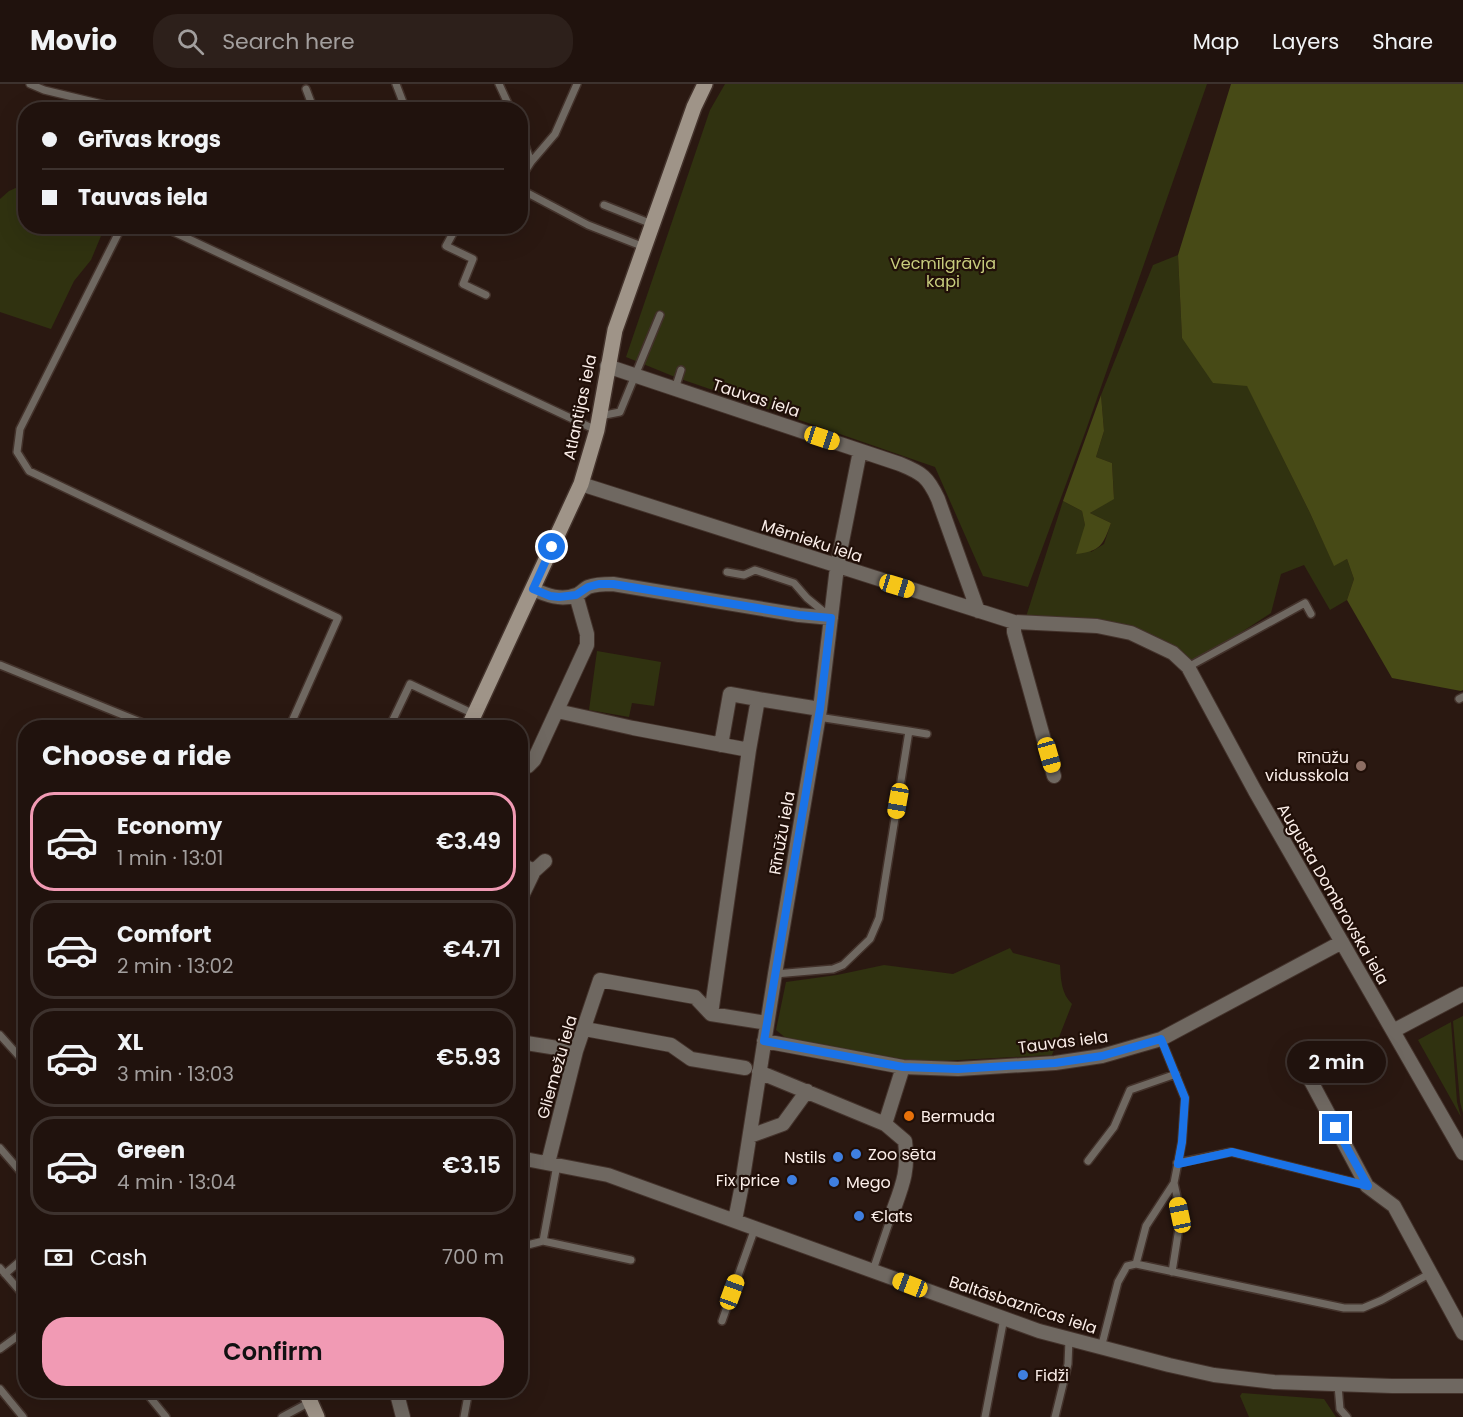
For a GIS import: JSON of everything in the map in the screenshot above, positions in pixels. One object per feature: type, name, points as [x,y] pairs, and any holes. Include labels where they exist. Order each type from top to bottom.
[{"type":"main road","name":"Atlantijas iela","points":[[471,720],[581,484],[598,423],[615,330],[694,107],[705,84]]},
{"type":"main road","points":[[309,1398],[317,1417]]},
{"type":"street","name":"Tauvas iela","points":[[608,366],[920,472],[931,483],[978,611]]},
{"type":"street","name":"Rīnūžu iela","points":[[735,1220],[819,713],[837,567],[860,451]]},
{"type":"street","name":"Mērnieku iela","points":[[581,484],[1014,622],[1097,626],[1131,633],[1173,653]]},
{"type":"street","points":[[533,589],[550,596],[576,595],[588,587],[613,584],[799,615],[831,618]]},
{"type":"street","points":[[528,766],[534,759],[587,645],[587,634],[576,595]]},
{"type":"street","points":[[1014,622],[1014,632],[1054,776]]},
{"type":"street","name":"Augusta Dombrovska iela","points":[[1173,653],[1188,667],[1255,791],[1463,1153]]},
{"type":"street","points":[[721,745],[729,694],[819,713]]},
{"type":"street","points":[[758,699],[711,1014],[767,1023]]},
{"type":"street","points":[[557,711],[749,750]]},
{"type":"street","points":[[528,883],[534,871],[545,861]]},
{"type":"street","points":[[528,868],[534,871]]},
{"type":"street","name":"Tauvas iela","points":[[764,1041],[903,1067],[958,1069],[1055,1063],[1102,1056],[1161,1039],[1342,942]]},
{"type":"street","name":"Gliemežu iela","points":[[552,1164],[576,1051],[600,980],[695,997],[711,1014]]},
{"type":"street","points":[[1393,1031],[1463,994]]},
{"type":"street","points":[[585,1029],[670,1045],[691,1059],[745,1068]]},
{"type":"street","points":[[528,1043],[576,1051]]},
{"type":"street","points":[[885,1124],[903,1067]]},
{"type":"street","points":[[1305,1070],[1368,1186],[1394,1206],[1463,1333]]},
{"type":"street","points":[[759,1072],[885,1124],[905,1140],[908,1162],[892,1214]]},
{"type":"street","points":[[750,1136],[783,1124],[807,1091]]},
{"type":"street","name":"Baltāsbaznīcas iela","points":[[528,1160],[608,1175],[1004,1318],[1069,1340],[1169,1365],[1274,1382],[1463,1386]]},
{"type":"street","points":[[398,1398],[403,1417]]},
{"type":"lane","points":[[30,84],[99,102]]},
{"type":"lane","points":[[396,84],[403,102]]},
{"type":"lane","points":[[499,84],[507,102]]},
{"type":"lane","points":[[528,167],[555,134],[577,84]]},
{"type":"lane","points":[[306,89],[311,102]]},
{"type":"lane","points":[[528,154],[531,162]]},
{"type":"lane","points":[[528,193],[588,225],[644,247]]},
{"type":"lane","points":[[604,205],[652,224]]},
{"type":"lane","points":[[118,234],[20,429],[17,452],[29,471],[338,618],[293,720]]},
{"type":"lane","points":[[179,234],[598,423],[620,412],[660,315]]},
{"type":"lane","points":[[453,234],[446,246],[473,259],[463,284],[486,295]]},
{"type":"lane","points":[[675,389],[681,370]]},
{"type":"lane","points":[[727,572],[744,575],[754,570],[794,583],[807,598],[831,618]]},
{"type":"lane","points":[[1188,667],[1305,603],[1311,614]]},
{"type":"lane","points":[[0,664],[136,720]]},
{"type":"lane","points":[[393,720],[410,684],[469,720]]},
{"type":"lane","points":[[819,713],[927,734]]},
{"type":"lane","points":[[775,974],[839,967],[870,939],[879,918],[909,731]]},
{"type":"lane","points":[[0,1035],[3,1045],[18,1057]]},
{"type":"lane","points":[[1136,1264],[1146,1226],[1174,1182],[1182,1142],[1185,1098],[1161,1039]]},
{"type":"lane","points":[[1088,1161],[1114,1128],[1130,1090],[1176,1074]]},
{"type":"lane","points":[[0,1148],[18,1169]]},
{"type":"lane","points":[[1178,1164],[1232,1152],[1368,1186]]},
{"type":"lane","points":[[543,1241],[552,1164]]},
{"type":"lane","points":[[1172,1272],[1180,1215],[1174,1182]]},
{"type":"lane","points":[[873,1270],[892,1214]]},
{"type":"lane","points":[[722,1321],[755,1228]]},
{"type":"lane","points":[[528,1245],[543,1241],[631,1260]]},
{"type":"lane","points":[[18,1261],[3,1271],[18,1289]]},
{"type":"lane","points":[[1101,1348],[1118,1282],[1127,1266],[1136,1264],[1344,1308],[1363,1308],[1431,1273]]},
{"type":"lane","points":[[985,1417],[1004,1318]]},
{"type":"lane","points":[[0,1349],[18,1336]]},
{"type":"lane","points":[[1055,1417],[1068,1364],[1069,1340]]},
{"type":"lane","points":[[1338,1385],[1340,1409],[1347,1417]]},
{"type":"lane","points":[[0,1389],[23,1417]]},
{"type":"lane","points":[[151,1398],[166,1417]]},
{"type":"lane","points":[[282,1417],[306,1398]]},
{"type":"lane","points":[[464,1417],[468,1398]]},
{"type":"green space","name":"Vecmīlgrāvja kapi","points":[[725,84],[1207,84],[1086,430],[1028,587],[983,576],[935,467],[675,377],[626,357],[710,110]]},
{"type":"green space","points":[[1231,84],[1463,84],[1463,690],[1461,691],[1392,678],[1347,600],[1354,579],[1347,559],[1334,566],[1247,386],[1213,383],[1182,338],[1178,255]]},
{"type":"green space","points":[[18,187],[18,234],[101,234],[91,260],[74,281],[51,329],[0,312],[0,199]]},
{"type":"green space","points":[[1178,255],[1182,338],[1247,385],[1334,565],[1347,559],[1354,579],[1347,600],[1330,610],[1304,565],[1281,574],[1271,613],[1188,667],[1131,633],[1024,623],[1063,501],[1082,511],[1091,552],[1104,544],[1111,523],[1090,513],[1114,498],[1112,463],[1096,457],[1104,431],[1101,395],[1153,265]]},
{"type":"green space","points":[[1101,395],[1104,431],[1096,457],[1112,463],[1114,499],[1090,513],[1111,523],[1100,546],[1091,551],[1076,554],[1085,525],[1082,511],[1063,501]]},
{"type":"green space","points":[[597,651],[661,662],[654,706],[632,703],[629,717],[589,710]]},
{"type":"green space","points":[[1010,948],[1013,953],[1060,965],[1064,991],[1072,1004],[1052,1055],[923,1062],[792,1043],[776,1030],[786,982],[837,975],[884,965],[953,974]]},
{"type":"green space","points":[[1463,1016],[1463,1113],[1453,1021]]},
{"type":"green space","points":[[1451,1022],[1457,1102],[1461,1117],[1418,1040]]},
{"type":"green space","points":[[1242,1393],[1324,1399],[1336,1417],[1249,1417],[1240,1396]]},
{"type":"place","name":"Rīnūžu vidusskola","points":[[1361,766]]},
{"type":"place","name":"Bermuda","points":[[909,1116]]},
{"type":"place","name":"Zoo sēta","points":[[856,1154]]},
{"type":"place","name":"Nstils","points":[[838,1157]]},
{"type":"place","name":"Fix price","points":[[792,1180]]},
{"type":"place","name":"Mego","points":[[834,1182]]},
{"type":"place","name":"€lats","points":[[859,1216]]},
{"type":"place","name":"Fidži","points":[[1023,1375]]},
{"type":"route","points":[[552,547],[533,589],[550,596],[576,595],[588,587],[613,584],[799,615],[831,618],[820,709],[764,1041],[903,1067],[958,1069],[1055,1063],[1102,1056],[1161,1039],[1185,1098],[1178,1164],[1232,1152],[1368,1186],[1336,1128]]}]
